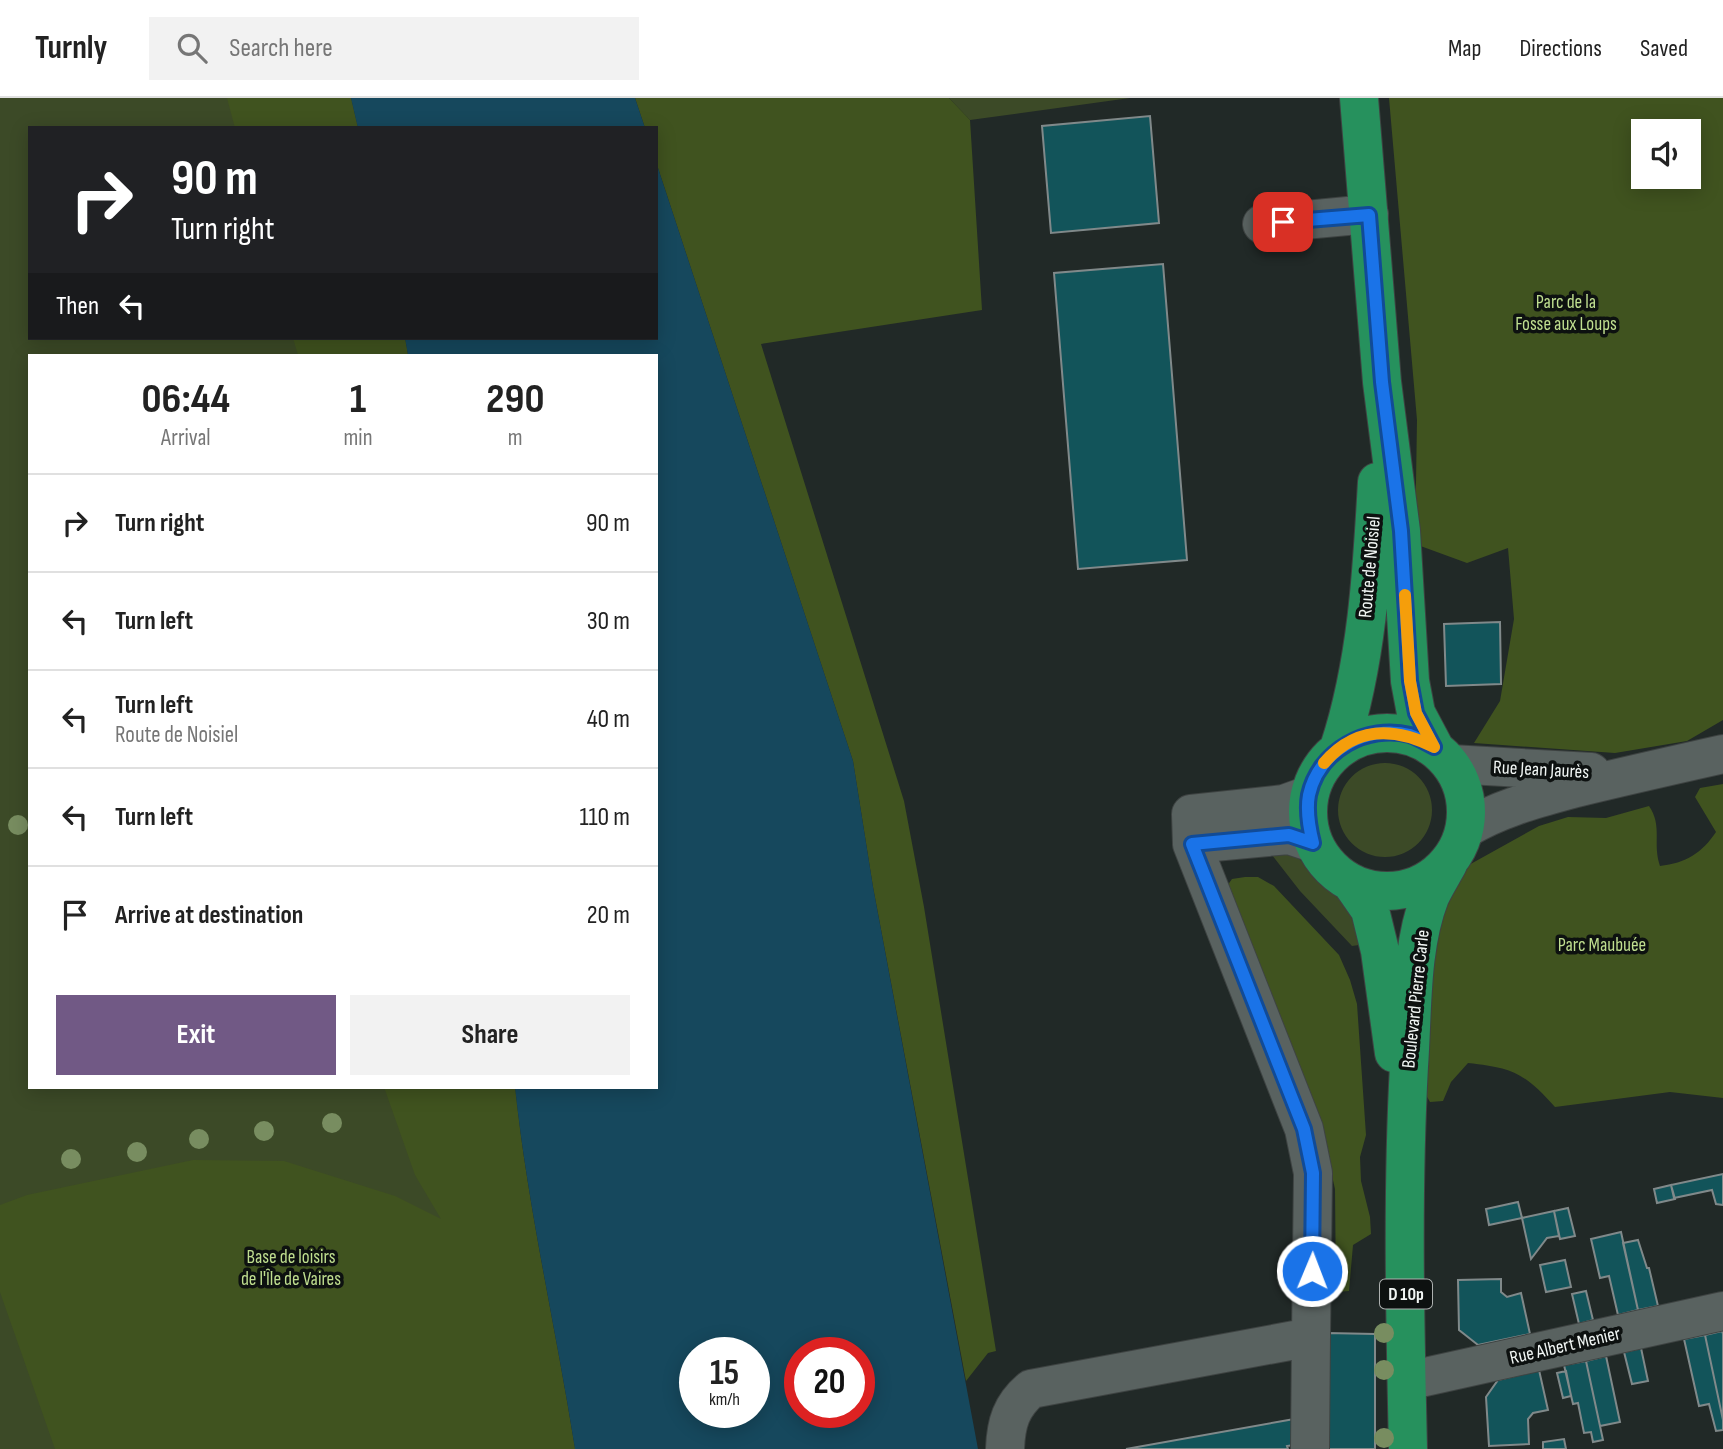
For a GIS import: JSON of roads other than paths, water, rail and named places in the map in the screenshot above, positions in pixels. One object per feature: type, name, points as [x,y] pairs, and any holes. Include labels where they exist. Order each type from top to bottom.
[{"type":"main road","name":"Route de Noisiel","points":[[1359,98],[1382,382],[1401,531],[1410,681],[1416,713],[1443,756]]},
{"type":"main road","name":"Route de Noisiel","points":[[1339,748],[1358,678],[1372,571],[1382,382]]},
{"type":"main road","points":[[1386,732],[1412,736],[1443,756],[1462,785],[1467,807],[1465,829],[1459,848],[1448,864],[1428,881],[1404,890],[1378,892],[1352,884],[1323,860],[1313,843],[1308,819],[1309,795],[1315,777],[1325,761],[1339,748],[1361,736],[1386,732]]},
{"type":"main road","name":"Boulevard Pierre Carle","points":[[1408,1449],[1405,1138],[1418,951],[1430,896],[1448,864]]},
{"type":"main road","name":"Boulevard Pierre Carle","points":[[1352,884],[1370,910],[1380,951],[1405,1138]]},
{"type":"street","points":[[1262,223],[1369,215]]},
{"type":"street","name":"Rue Jean Jaurès","points":[[1465,829],[1489,814],[1511,805],[1723,754]]},
{"type":"street","name":"Rue Jean Jaurès","points":[[1443,756],[1631,774]]},
{"type":"street","points":[[1309,795],[1284,804],[1191,814],[1192,844],[1304,1129],[1313,1173],[1310,1449]]},
{"type":"street","points":[[1192,844],[1289,835],[1313,843]]},
{"type":"street","name":"Rue Albert Menier","points":[[1407,1381],[1723,1311]]},
{"type":"street","points":[[1005,1449],[1006,1425],[1017,1402],[1031,1388],[1311,1337]]},
{"type":"water","points":[[351,98],[635,98],[644,126],[358,126]]},
{"type":"water","points":[[658,168],[853,761],[873,887],[978,1449],[575,1449],[527,1178],[515,1089],[658,1089],[658,354],[408,354],[405,340],[658,340]]},
{"type":"park label","name":"Parc de la Fosse aux Loups","points":[[1566,313]]},
{"type":"park label","name":"Parc Maubuée","points":[[1602,945]]},
{"type":"park label","name":"Base de loisirs de l'Île de Vaires","points":[[291,1268]]}]
